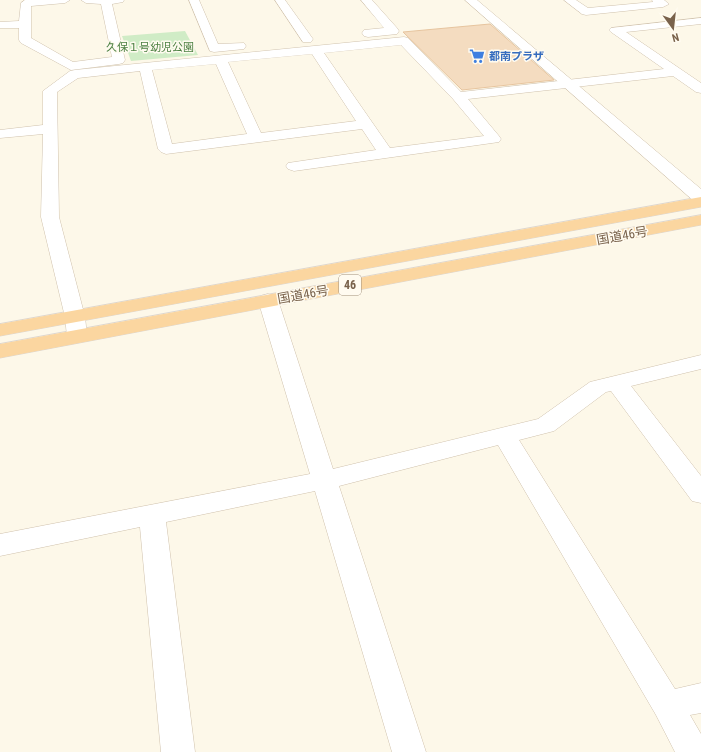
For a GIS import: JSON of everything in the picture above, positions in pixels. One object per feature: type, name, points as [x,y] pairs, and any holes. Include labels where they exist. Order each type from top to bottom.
[{"type":"highway","name":"国道46号","points":[[0,330],[701,202]]},
{"type":"highway","name":"国道46号","points":[[0,350],[701,220]]},
{"type":"street","points":[[65,0],[26,2],[25,40],[71,66],[119,60],[106,1]]},
{"type":"street","points":[[86,0],[120,0]]},
{"type":"street","points":[[194,0],[214,48],[404,41],[458,96],[494,138],[294,166]]},
{"type":"street","points":[[280,0],[386,154]]},
{"type":"street","points":[[77,336],[75,317],[50,217],[50,91],[75,74],[221,60],[393,31],[366,0]]},
{"type":"street","points":[[470,0],[701,198]]},
{"type":"street","points":[[569,0],[586,12],[663,4],[657,0]]},
{"type":"street","points":[[701,21],[615,30],[674,72],[701,89]]},
{"type":"street","points":[[0,25],[25,24]]},
{"type":"street","points":[[683,24],[701,35]]},
{"type":"street","points":[[221,60],[256,138]]},
{"type":"street","points":[[146,68],[166,149],[366,124]]},
{"type":"street","points":[[458,96],[674,72]]},
{"type":"street","points":[[0,134],[50,129]]},
{"type":"street","points":[[268,300],[409,752]]},
{"type":"street","points":[[0,545],[325,480],[546,425],[598,387],[701,362]]},
{"type":"street","points":[[616,382],[701,494]]},
{"type":"street","points":[[504,435],[667,705],[693,752]]},
{"type":"street","points":[[152,515],[178,752]]},
{"type":"street","points":[[667,705],[701,698]]},
{"type":"green space","name":"久保１号幼児公園","points":[[185,31],[198,55],[131,61],[122,36]]},
{"type":"building","name":"都南プラザ","points":[[490,24],[554,80],[462,90],[403,32]]},
{"type":"place","name":"都南プラザ","points":[[477,56]]}]
